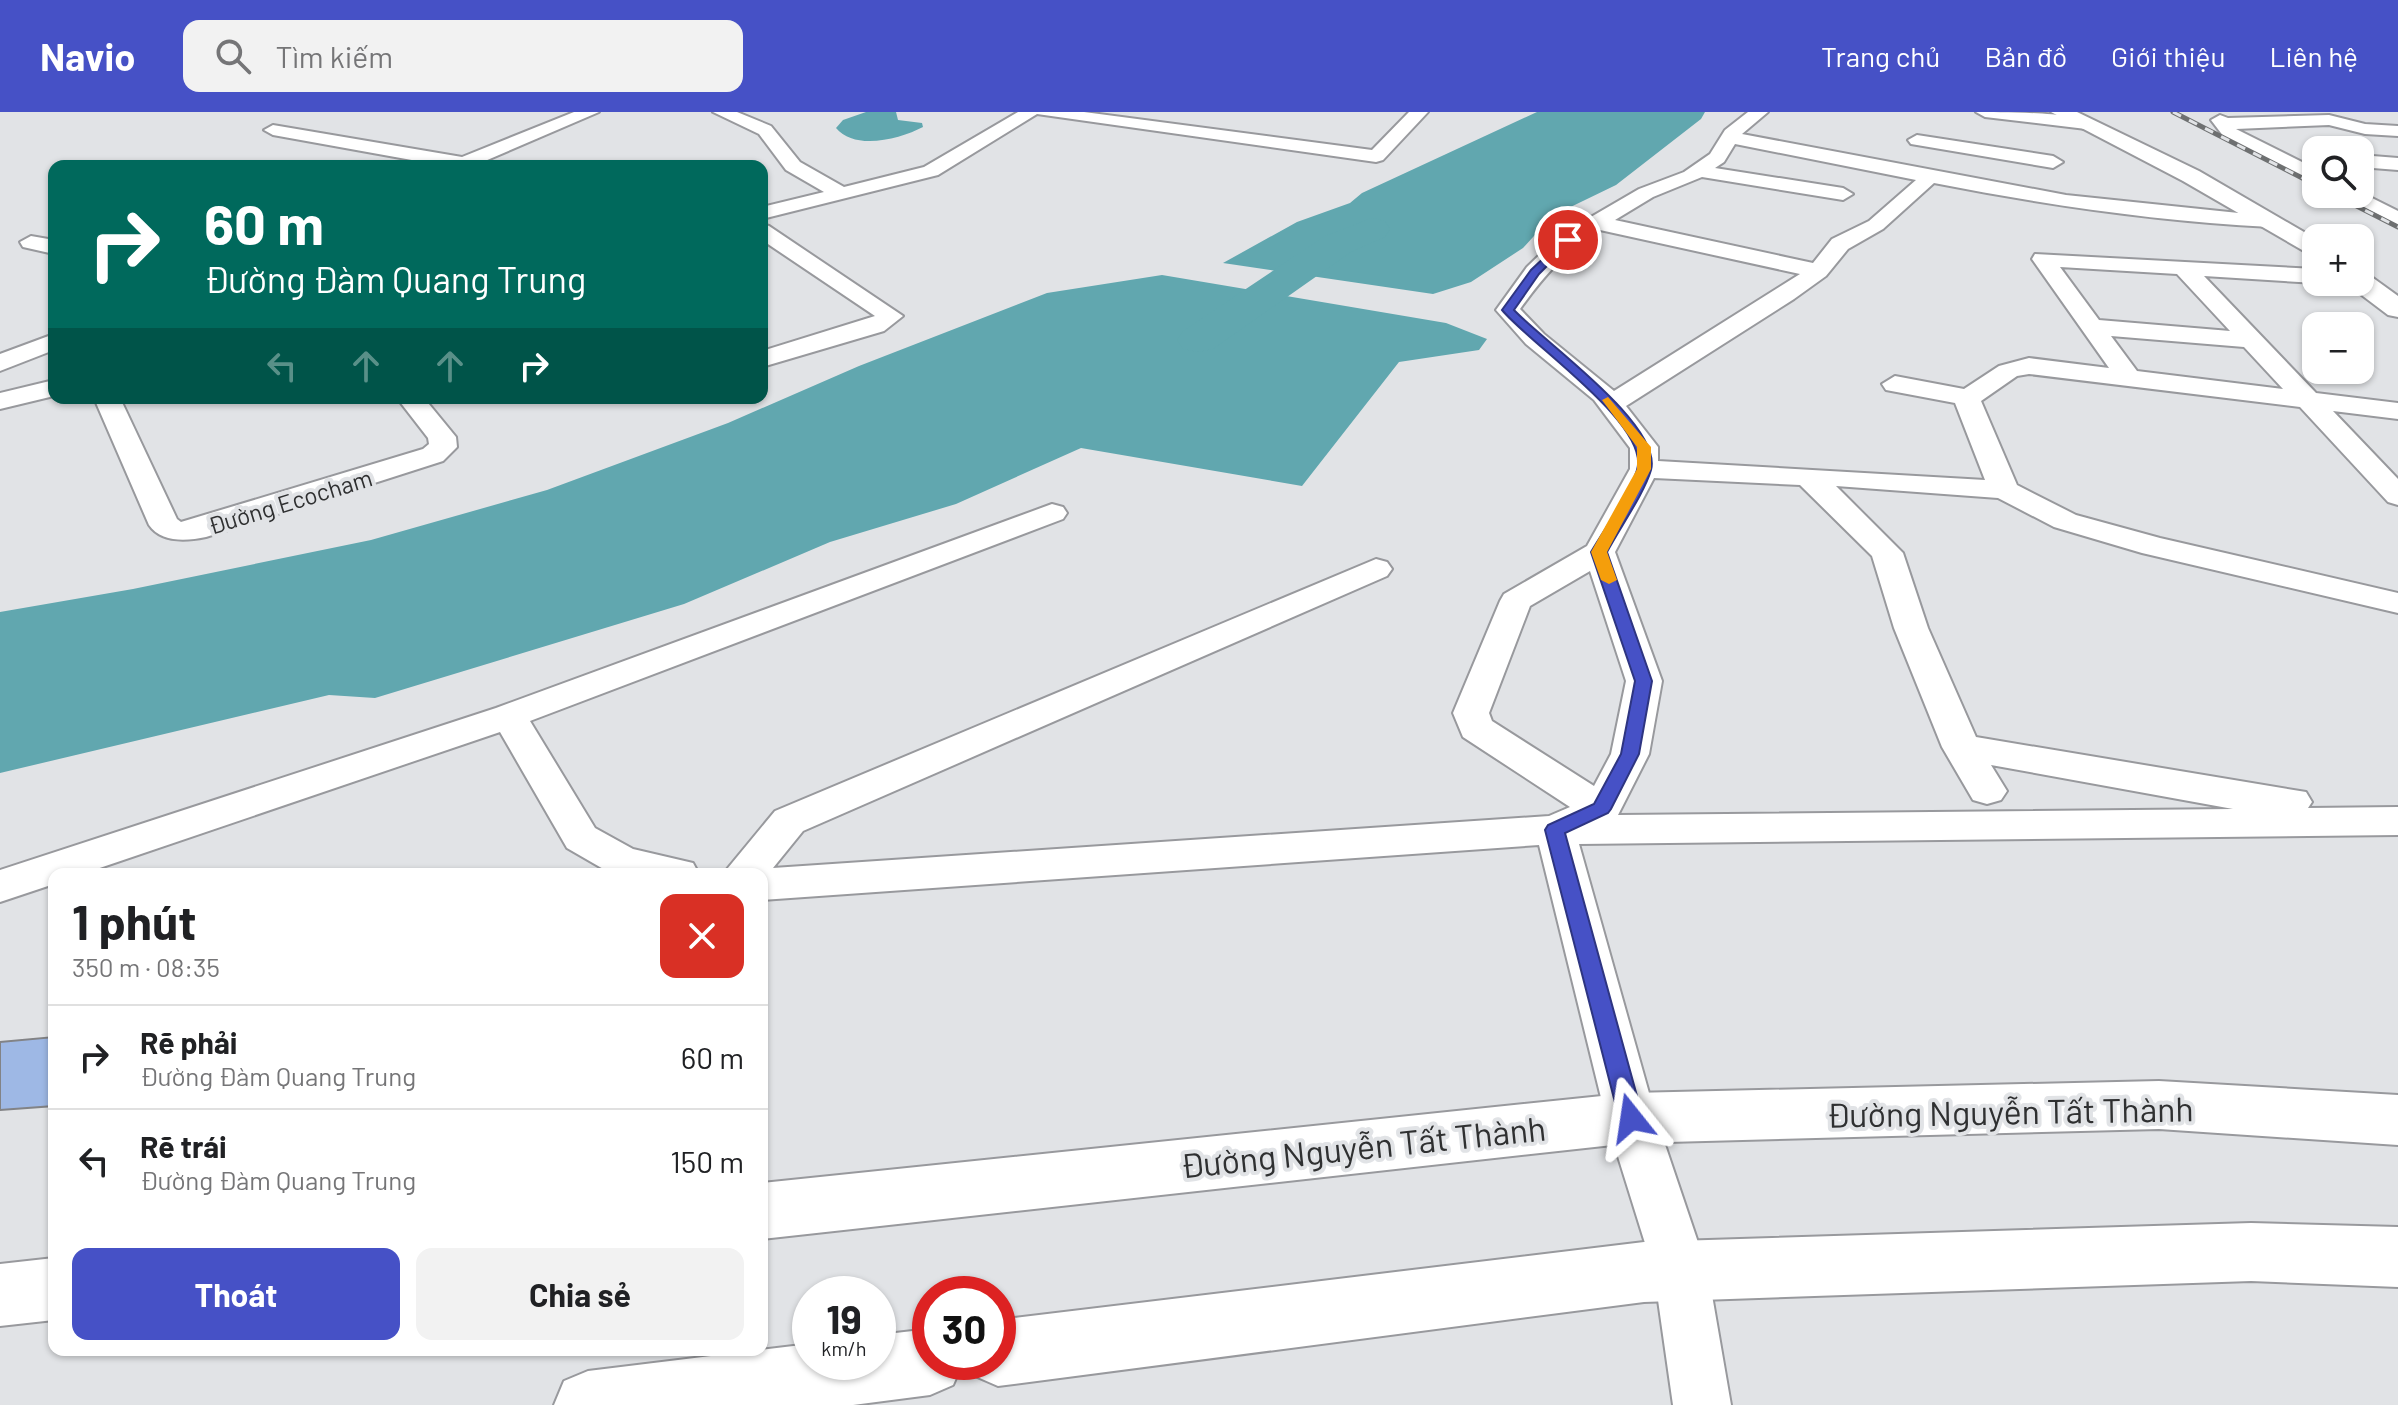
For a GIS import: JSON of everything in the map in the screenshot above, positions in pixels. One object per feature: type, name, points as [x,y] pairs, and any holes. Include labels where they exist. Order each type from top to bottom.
[{"type":"main road","points":[[2061,112],[2088,118],[2249,191],[2309,224]]},
{"type":"main road","points":[[2088,118],[2302,241]]},
{"type":"main road","points":[[2374,263],[2398,279]]},
{"type":"main road","points":[[2374,291],[2398,309]]},
{"type":"main road","name":"Đường Nguyễn Tất Thành","points":[[768,1210],[1631,1118],[2159,1105],[2398,1120]]},
{"type":"main road","points":[[1016,1351],[1644,1272],[2251,1252],[2398,1257]]},
{"type":"main road","points":[[0,1295],[48,1290]]},
{"type":"main road","points":[[588,1405],[912,1364]]},
{"type":"street","points":[[538,112],[592,117]]},
{"type":"street","points":[[768,212],[931,171],[1030,112]]},
{"type":"street","points":[[1044,112],[1376,156],[1419,112]]},
{"type":"street","points":[[1985,112],[2036,120],[2088,118]]},
{"type":"street","points":[[2207,112],[2230,133],[2302,170]]},
{"type":"street","points":[[2321,112],[2365,129],[2398,131]]},
{"type":"street","points":[[738,114],[765,130],[793,166],[843,194]]},
{"type":"street","points":[[484,160],[592,117]]},
{"type":"street","points":[[2036,120],[2049,142],[2053,162],[2069,181],[2072,203]]},
{"type":"street","points":[[2223,124],[2340,121]]},
{"type":"street","points":[[1602,809],[1476,728],[1471,713],[1516,601],[1599,552],[1644,469],[1644,447],[1611,404],[1535,339],[1508,310],[1535,272],[1568,240],[1594,222],[1699,171],[1717,158],[1740,128],[1814,152],[1927,178],[2154,215],[2270,221]]},
{"type":"street","points":[[273,130],[443,160]]},
{"type":"street","points":[[1917,140],[2053,162]]},
{"type":"street","points":[[2283,161],[2302,161]]},
{"type":"street","points":[[2374,162],[2398,164]]},
{"type":"street","points":[[1699,171],[1843,194]]},
{"type":"street","points":[[1611,404],[1818,271],[1840,244],[1876,225],[1922,187],[1927,178]]},
{"type":"street","points":[[2374,189],[2385,189]]},
{"type":"street","points":[[2374,207],[2398,219]]},
{"type":"street","points":[[1594,222],[1818,271]]},
{"type":"street","points":[[768,234],[891,316],[875,326],[768,357]]},
{"type":"street","points":[[31,242],[48,246]]},
{"type":"street","points":[[2128,377],[2043,259],[2302,275]]},
{"type":"street","points":[[2185,269],[2398,496]]},
{"type":"street","points":[[2093,327],[2251,340]]},
{"type":"street","points":[[5,354],[48,330]]},
{"type":"street","points":[[5,354],[48,343]]},
{"type":"street","points":[[1895,384],[1966,397],[2011,367],[2128,377],[2398,411]]},
{"type":"street","points":[[0,401],[48,389]]},
{"type":"street","points":[[1966,397],[2004,490]]},
{"type":"street","name":"Đường Ecocham","points":[[110,404],[164,525],[177,531],[195,530],[433,455],[443,447],[442,437],[415,404]]},
{"type":"street","points":[[1644,469],[2004,490],[2065,521],[2153,546],[2398,603]]},
{"type":"street","points":[[1809,477],[1887,553],[1911,628],[1961,747],[1987,791]]},
{"type":"street","points":[[54,868],[509,716],[1052,513]]},
{"type":"street","points":[[1555,830],[1602,809],[1630,754],[1644,681],[1599,552]]},
{"type":"street","points":[[749,868],[789,821],[1376,569]]},
{"type":"street","points":[[509,716],[581,838],[622,862],[650,868]]},
{"type":"street","points":[[1961,747],[2214,793],[2398,814]]},
{"type":"street","points":[[768,884],[1555,830],[2398,821]]},
{"type":"street","points":[[1555,830],[1631,1118],[1681,1272],[1702,1405]]},
{"type":"street","points":[[0,886],[48,870]]},
{"type":"water","points":[[866,112],[896,112],[898,120],[922,123],[923,127],[878,141],[854,139],[836,128],[843,120]]},
{"type":"water","points":[[1537,112],[1705,112],[1701,119],[1616,185],[1552,216],[1523,248],[1471,282],[1433,294],[1223,263],[1297,222],[1350,203],[1362,193]]},
{"type":"water","points":[[1162,275],[1446,323],[1487,339],[1479,350],[1399,362],[1302,486],[1081,448],[956,504],[830,542],[684,604],[375,698],[329,695],[0,773],[0,612],[133,589],[371,540],[547,490],[728,423],[859,366],[1047,293]]},
{"type":"building","points":[[48,1038],[48,1106],[0,1110],[0,1042]]},
{"type":"waterway","points":[[1198,340],[1338,244],[1372,229]]},
{"type":"waterway","points":[[1270,291],[1288,272]]},
{"type":"railway","points":[[2173,112],[2302,178]]},
{"type":"railway","points":[[2361,208],[2398,227]]},
{"type":"slow traffic","points":[[1608,400],[1644,447],[1644,469],[1599,552],[1609,580]]},
{"type":"route","points":[[1568,240],[1535,272],[1508,310],[1535,339],[1603,394],[1644,447],[1644,469],[1599,552],[1644,681],[1630,754],[1602,809],[1555,830],[1631,1118]]}]
